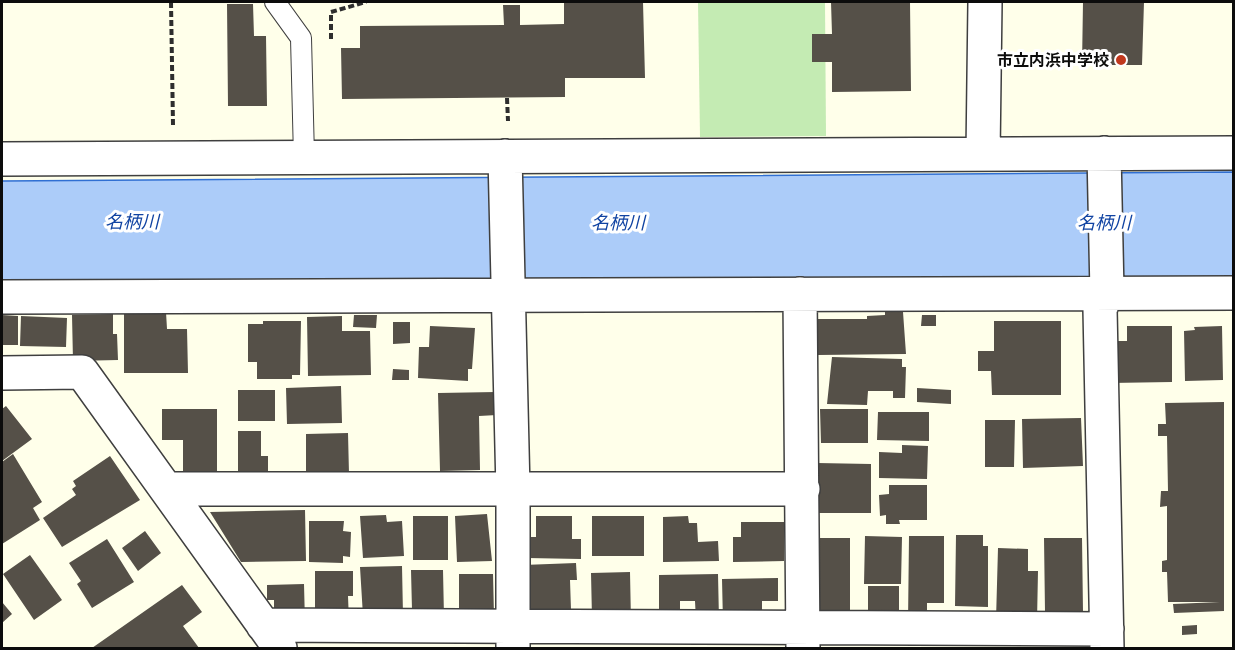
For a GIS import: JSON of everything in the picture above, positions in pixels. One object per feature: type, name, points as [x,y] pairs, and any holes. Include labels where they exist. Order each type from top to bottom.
[{"type":"street","points":[[983,154],[985,2]]},
{"type":"street","points":[[506,142],[507,297],[513,490],[513,638]]},
{"type":"street","points":[[2,159],[304,157],[506,142],[983,154],[1233,153]]},
{"type":"street","points":[[2,374],[82,372],[271,637],[1107,639],[1100,309],[1107,293],[1104,153]]},
{"type":"street","points":[[2,297],[1233,293]]},
{"type":"street","points":[[800,294],[803,489],[802,638]]},
{"type":"street","points":[[167,489],[803,489]]},
{"type":"lane","points":[[275,2],[301,38],[304,157]]},
{"type":"path","points":[[171,2],[173,129]]},
{"type":"path","points":[[331,44],[332,12],[366,2]]},
{"type":"path","points":[[506,142],[507,98]]},
{"type":"green space","points":[[698,2],[825,2],[826,136],[700,137]]},
{"type":"water","name":"名柄川","points":[[1233,172],[1233,281],[2,289],[2,181]]},
{"type":"building","points":[[564,2],[643,2],[645,78],[565,78],[565,97],[342,99],[341,48],[360,48],[360,26],[504,25],[503,5],[520,5],[520,25],[564,24]]},
{"type":"building","points":[[831,2],[910,2],[911,91],[832,92],[832,62],[812,62],[812,34],[832,34]]},
{"type":"building","points":[[1083,2],[1144,2],[1142,65],[1082,65]]},
{"type":"building","points":[[227,4],[253,4],[254,36],[266,36],[267,106],[228,106]]},
{"type":"building","points":[[166,312],[167,329],[187,329],[188,373],[124,373],[124,313]]},
{"type":"building","points":[[885,312],[903,312],[906,354],[818,355],[818,319],[867,319],[867,316],[885,315]]},
{"type":"building","points":[[113,314],[113,334],[117,334],[118,360],[73,361],[72,315]]},
{"type":"building","points":[[2,315],[18,316],[18,345],[2,345]]},
{"type":"building","points":[[354,315],[377,315],[376,328],[353,327]]},
{"type":"building","points":[[922,315],[936,315],[936,326],[921,326]]},
{"type":"building","points":[[21,316],[67,318],[66,347],[20,346]]},
{"type":"building","points":[[342,316],[342,331],[370,331],[371,375],[308,376],[307,317]]},
{"type":"building","points":[[263,321],[301,321],[300,375],[292,375],[292,379],[257,379],[257,362],[248,362],[248,324],[263,324]]},
{"type":"building","points":[[994,321],[1061,321],[1061,395],[992,395],[991,371],[978,371],[978,351],[994,351]]},
{"type":"building","points":[[393,322],[410,322],[410,343],[393,344]]},
{"type":"building","points":[[430,326],[475,328],[472,369],[468,369],[468,381],[418,378],[419,347],[429,347]]},
{"type":"building","points":[[1127,326],[1172,326],[1172,382],[1110,383],[1110,341],[1127,341]]},
{"type":"building","points":[[1222,326],[1223,380],[1185,381],[1184,331],[1195,330],[1194,327]]},
{"type":"building","points":[[832,357],[902,359],[902,367],[906,367],[905,398],[893,398],[893,391],[868,391],[867,405],[827,404]]},
{"type":"building","points":[[393,369],[409,370],[409,380],[392,380]]},
{"type":"building","points":[[341,386],[342,423],[287,424],[286,388]]},
{"type":"building","points":[[917,388],[951,390],[951,404],[917,402]]},
{"type":"building","points":[[238,390],[275,390],[275,421],[238,421]]},
{"type":"building","points":[[496,392],[497,415],[479,416],[480,470],[440,471],[438,393]]},
{"type":"building","points":[[1224,402],[1224,611],[1174,613],[1173,604],[1220,602],[1168,602],[1167,572],[1162,572],[1162,561],[1167,560],[1167,506],[1160,507],[1161,491],[1168,491],[1167,436],[1158,436],[1158,424],[1166,424],[1165,403]]},
{"type":"building","points":[[6,406],[32,439],[2,461],[2,409]]},
{"type":"building","points":[[162,409],[217,409],[217,473],[183,473],[183,440],[162,440]]},
{"type":"building","points":[[820,409],[868,409],[868,443],[821,443]]},
{"type":"building","points":[[878,412],[929,412],[929,441],[877,440]]},
{"type":"building","points":[[1081,418],[1083,466],[1023,468],[1022,419]]},
{"type":"building","points":[[985,420],[1015,420],[1014,467],[985,467]]},
{"type":"building","points":[[238,431],[261,431],[261,456],[268,456],[268,480],[238,479]]},
{"type":"building","points":[[348,433],[349,474],[306,474],[306,434]]},
{"type":"building","points":[[902,445],[928,446],[927,479],[879,478],[879,452],[902,453]]},
{"type":"building","points":[[13,454],[42,502],[33,508],[40,520],[2,544],[2,462]]},
{"type":"building","points":[[110,456],[140,500],[62,547],[43,518],[76,495],[72,489],[76,486],[73,481]]},
{"type":"building","points":[[817,463],[871,464],[871,513],[817,513]]},
{"type":"building","points":[[889,485],[927,485],[927,520],[899,520],[900,524],[886,524],[886,515],[880,516],[879,495],[889,494]]},
{"type":"building","points":[[305,510],[306,561],[241,562],[210,512]]},
{"type":"building","points":[[487,514],[492,561],[457,562],[455,516]]},
{"type":"building","points":[[386,515],[387,522],[402,521],[404,556],[363,558],[360,516]]},
{"type":"building","points":[[413,516],[448,516],[448,560],[413,560]]},
{"type":"building","points":[[536,516],[572,516],[572,539],[581,539],[581,559],[527,558],[528,537],[536,537]]},
{"type":"building","points":[[592,516],[644,516],[644,556],[592,556]]},
{"type":"building","points":[[688,516],[689,523],[697,523],[698,542],[718,541],[719,561],[663,562],[663,517]]},
{"type":"building","points":[[309,521],[344,521],[343,531],[351,532],[350,557],[343,556],[343,563],[309,562]]},
{"type":"building","points":[[741,522],[784,522],[784,561],[733,562],[733,537],[741,537]]},
{"type":"building","points":[[145,531],[161,553],[138,571],[122,548]]},
{"type":"building","points":[[956,535],[983,535],[983,546],[988,546],[988,607],[955,606]]},
{"type":"building","points":[[865,536],[902,537],[901,584],[864,584]]},
{"type":"building","points":[[909,536],[944,536],[944,603],[927,603],[927,623],[908,623]]},
{"type":"building","points":[[813,538],[850,538],[850,620],[814,620]]},
{"type":"building","points":[[1044,538],[1082,538],[1083,612],[1045,612]]},
{"type":"building","points":[[107,539],[134,582],[92,608],[77,584],[81,581],[69,563]]},
{"type":"building","points":[[998,548],[1028,549],[1028,571],[1038,571],[1037,621],[996,620]]},
{"type":"building","points":[[30,555],[62,600],[34,620],[3,574]]},
{"type":"building","points":[[576,563],[577,580],[570,580],[571,610],[524,611],[523,565]]},
{"type":"building","points":[[402,566],[403,615],[363,616],[360,567]]},
{"type":"building","points":[[411,570],[443,570],[444,617],[412,610]]},
{"type":"building","points":[[315,571],[353,571],[353,596],[348,596],[349,622],[315,618]]},
{"type":"building","points":[[630,572],[631,622],[592,618],[591,573]]},
{"type":"building","points":[[459,574],[493,574],[494,616],[467,616],[466,608],[459,608]]},
{"type":"building","points":[[718,574],[719,620],[696,621],[695,601],[680,601],[680,621],[659,622],[659,575]]},
{"type":"building","points":[[778,578],[778,601],[762,601],[762,621],[723,623],[722,579]]},
{"type":"building","points":[[304,584],[305,623],[274,614],[274,600],[267,600],[267,585]]},
{"type":"building","points":[[182,585],[202,612],[183,626],[199,648],[92,648]]},
{"type":"building","points":[[868,586],[899,586],[899,625],[868,624]]},
{"type":"building","points":[[2,602],[12,614],[2,623]]},
{"type":"building","points":[[1197,625],[1197,634],[1182,635],[1182,626]]},
{"type":"place","name":"市立内浜中学校","points":[[1121,60]]}]
